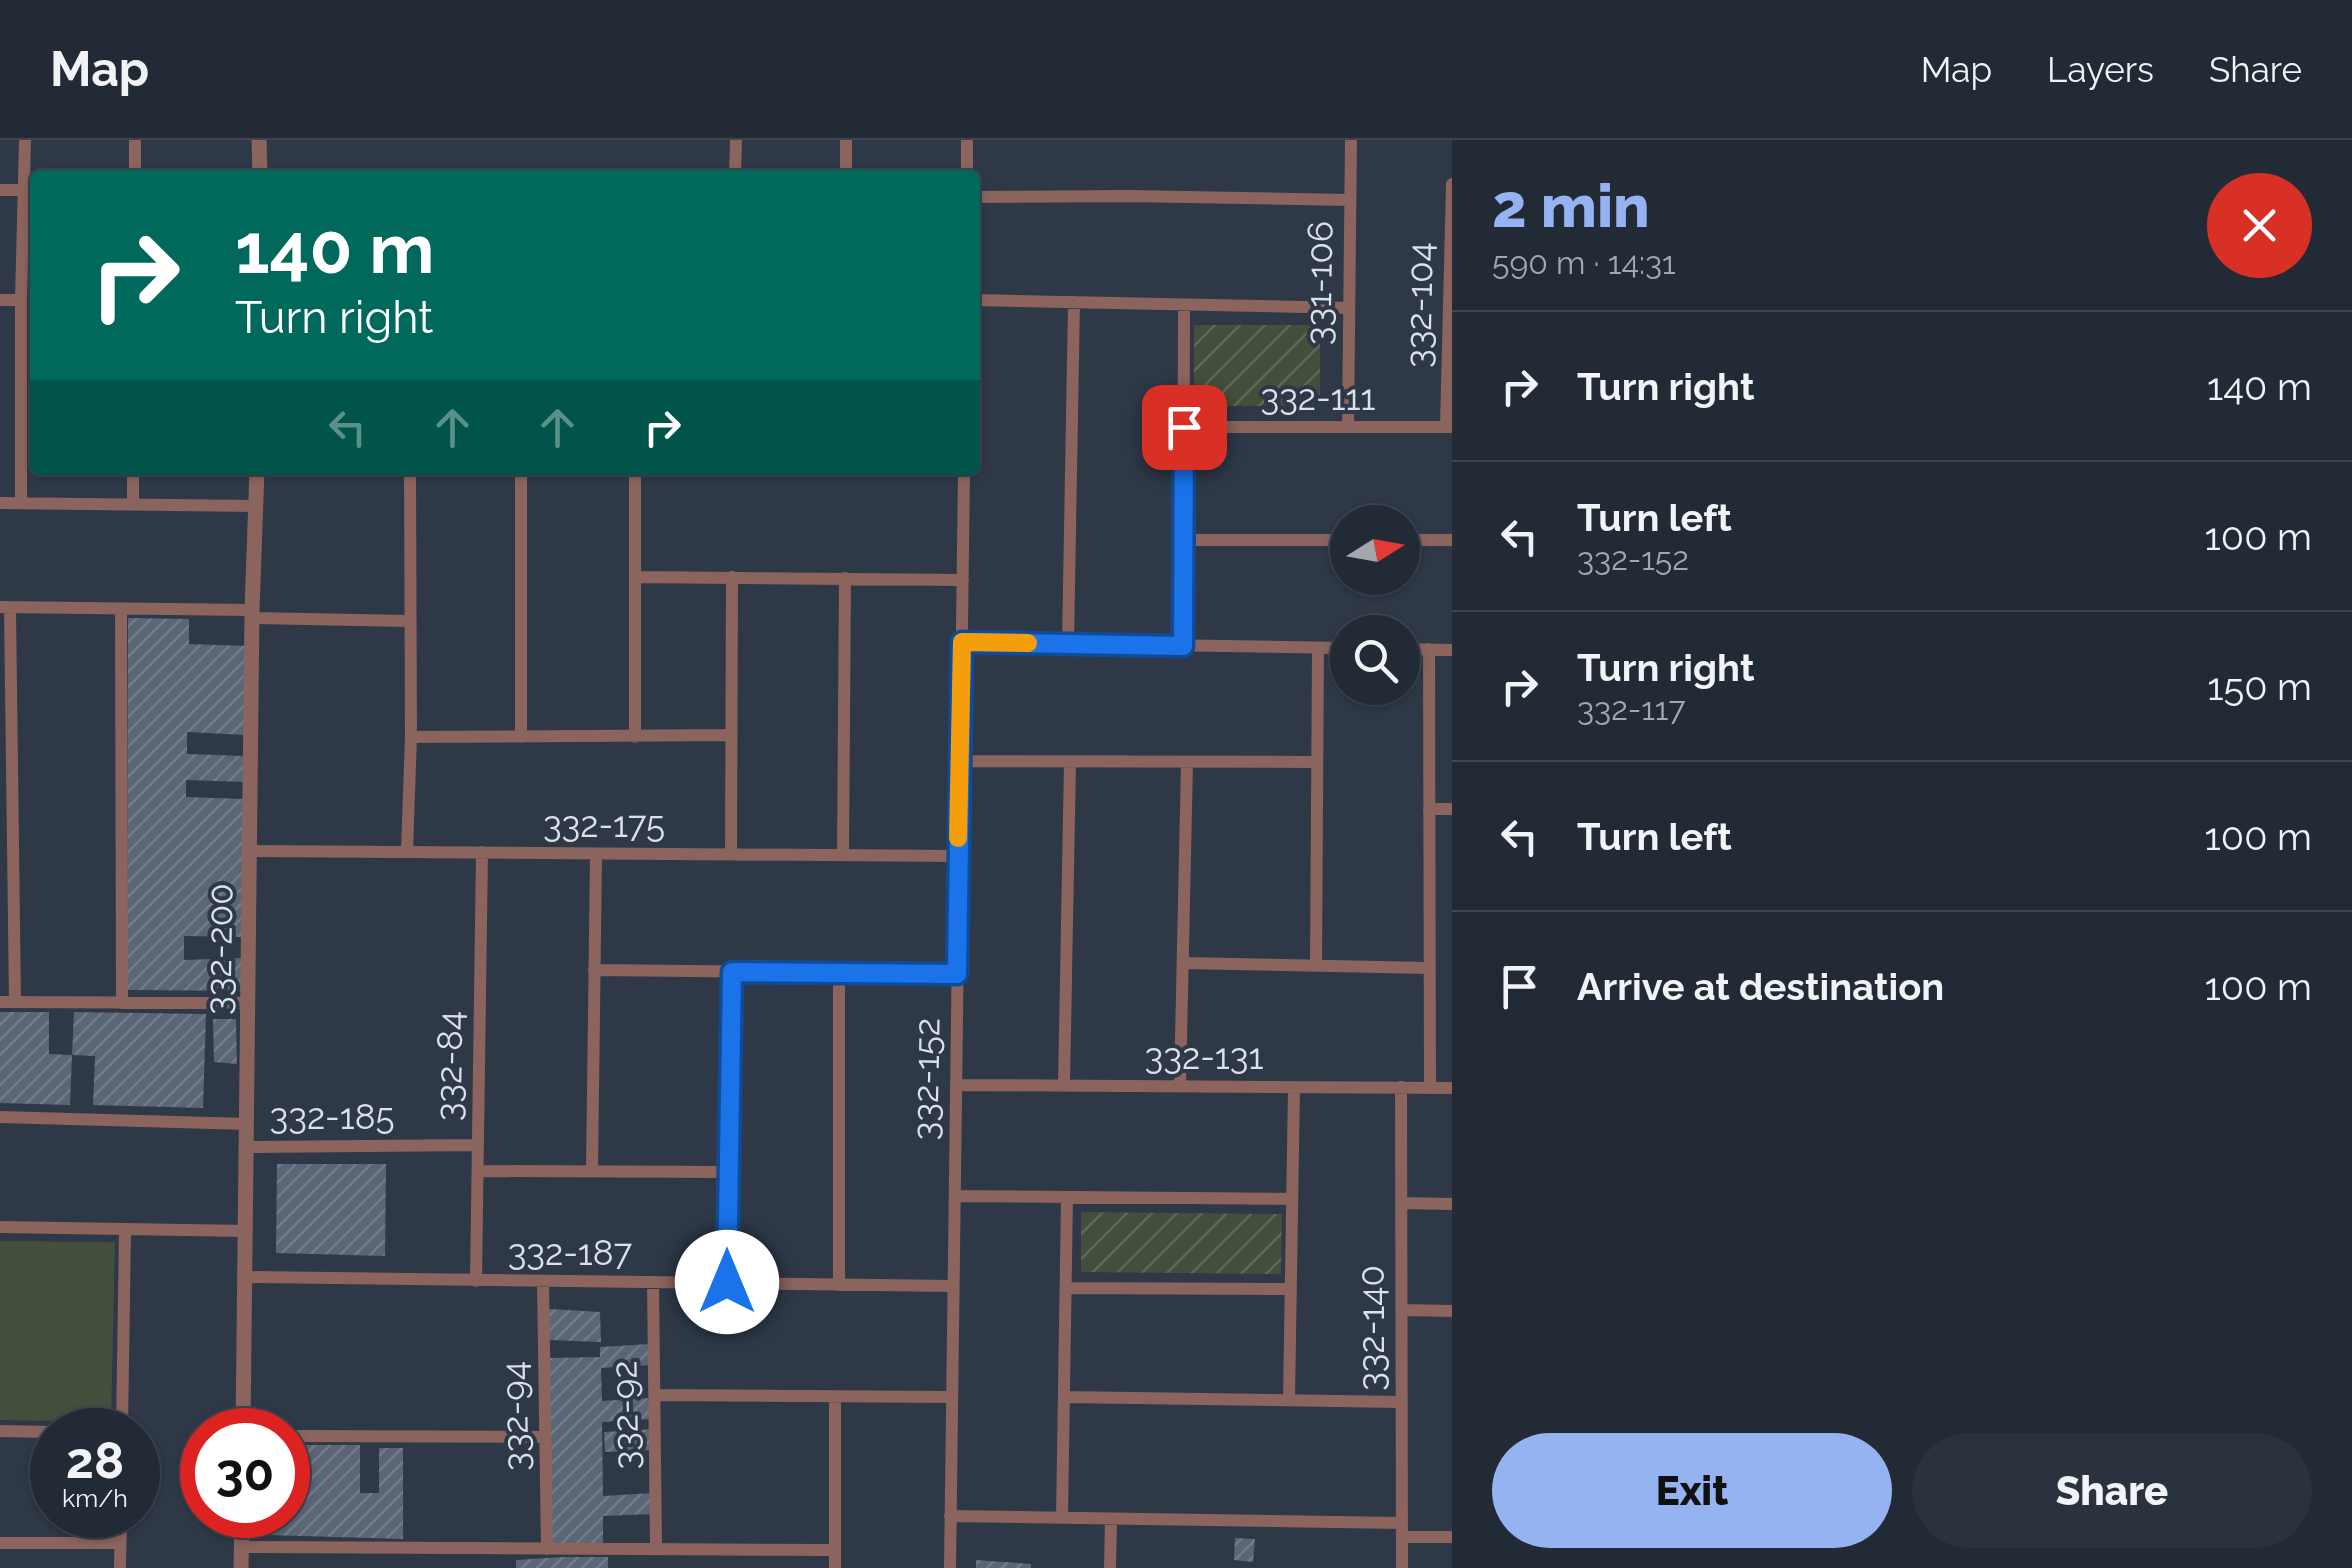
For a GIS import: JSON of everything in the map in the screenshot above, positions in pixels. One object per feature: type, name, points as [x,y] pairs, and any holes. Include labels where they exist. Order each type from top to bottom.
[{"type":"street","points":[[21,504],[25,140]]},
{"type":"street","points":[[135,140],[135,170]]},
{"type":"street","points":[[260,140],[260,170]]},
{"type":"street","points":[[736,140],[736,170]]},
{"type":"street","points":[[846,140],[846,170]]},
{"type":"street","points":[[967,140],[967,170]]},
{"type":"street","name":"331-106","points":[[1348,427],[1351,140]]},
{"type":"street","name":"332-104","points":[[1449,427],[1452,184]]},
{"type":"street","points":[[0,190],[23,190]]},
{"type":"street","points":[[980,198],[1350,200]]},
{"type":"street","points":[[0,300],[21,300]]},
{"type":"street","points":[[980,300],[1349,308]]},
{"type":"street","points":[[1068,644],[1074,302]]},
{"type":"street","points":[[1183,646],[1184,305]]},
{"type":"street","name":"332-111","points":[[1184,427],[1449,427]]},
{"type":"street","points":[[132,504],[133,475]]},
{"type":"street","name":"332-200","points":[[243,1408],[256,475]]},
{"type":"street","points":[[407,850],[411,737],[410,475]]},
{"type":"street","points":[[521,475],[521,738]]},
{"type":"street","points":[[635,737],[636,475]]},
{"type":"street","name":"332-152","points":[[950,1568],[964,475]]},
{"type":"street","points":[[0,503],[256,506]]},
{"type":"street","points":[[1184,540],[1330,540]]},
{"type":"street","points":[[1420,540],[1452,540]]},
{"type":"street","points":[[635,577],[963,580]]},
{"type":"street","points":[[730,854],[732,577]]},
{"type":"street","points":[[843,855],[845,578]]},
{"type":"street","points":[[16,1002],[6,799],[5,608],[121,608],[409,621]]},
{"type":"street","points":[[121,608],[122,1003]]},
{"type":"street","points":[[962,642],[1330,648]]},
{"type":"street","points":[[1316,966],[1318,648]]},
{"type":"street","points":[[1420,649],[1452,650]]},
{"type":"street","points":[[1429,649],[1430,1088]]},
{"type":"street","points":[[411,737],[730,735]]},
{"type":"street","points":[[960,761],[1317,762]]},
{"type":"street","points":[[1064,1086],[1070,762]]},
{"type":"street","points":[[1180,1086],[1187,762]]},
{"type":"street","points":[[1429,809],[1452,809]]},
{"type":"street","name":"332-175","points":[[250,851],[958,856]]},
{"type":"street","name":"332-84","points":[[476,1281],[482,852]]},
{"type":"street","points":[[592,1171],[596,855]]},
{"type":"street","points":[[1183,963],[1430,968]]},
{"type":"street","points":[[594,970],[957,974]]},
{"type":"street","points":[[727,1282],[732,972]]},
{"type":"street","points":[[839,972],[839,1285]]},
{"type":"street","points":[[0,1002],[248,1004]]},
{"type":"street","name":"332-131","points":[[956,1085],[1452,1088]]},
{"type":"street","points":[[1289,1400],[1294,1087]]},
{"type":"street","name":"332-140","points":[[1401,1088],[1402,1568]]},
{"type":"street","points":[[0,1117],[246,1124]]},
{"type":"street","name":"332-185","points":[[246,1147],[478,1146]]},
{"type":"street","points":[[478,1170],[727,1172]]},
{"type":"street","points":[[954,1196],[1292,1200]]},
{"type":"street","points":[[1062,1518],[1067,1197]]},
{"type":"street","points":[[1402,1204],[1452,1204]]},
{"type":"street","points":[[0,1227],[247,1232]]},
{"type":"street","points":[[122,1408],[126,1230]]},
{"type":"street","name":"332-187","points":[[246,1277],[954,1286]]},
{"type":"street","name":"332-94","points":[[544,1282],[546,1550]]},
{"type":"street","name":"332-92","points":[[653,1282],[656,1547]]},
{"type":"street","points":[[1066,1288],[1290,1289]]},
{"type":"street","points":[[1402,1310],[1452,1310]]},
{"type":"street","points":[[655,1395],[952,1396]]},
{"type":"street","points":[[835,1397],[836,1568]]},
{"type":"street","points":[[1064,1397],[1402,1402]]},
{"type":"street","points":[[0,1432],[30,1432]]},
{"type":"street","points":[[310,1436],[545,1437]]},
{"type":"street","points":[[950,1516],[1402,1530],[1452,1537]]},
{"type":"street","points":[[1110,1568],[1111,1519]]},
{"type":"street","points":[[120,1538],[120,1568]]},
{"type":"street","points":[[242,1538],[242,1568]]},
{"type":"street","points":[[0,1543],[120,1544]]},
{"type":"street","points":[[242,1547],[835,1550]]},
{"type":"street","points":[[500,1550],[500,1568]]},
{"type":"green space","points":[[1194,325],[1320,325],[1320,406],[1194,406]]},
{"type":"green space","points":[[1081,1212],[1282,1214],[1281,1274],[1081,1272]]},
{"type":"green space","points":[[0,1241],[115,1242],[111,1408],[30,1408],[30,1421],[0,1420]]},
{"type":"building","points":[[128,618],[189,619],[189,644],[249,646],[245,735],[187,732],[187,754],[246,756],[246,782],[186,780],[186,797],[245,799],[242,937],[184,936],[184,960],[242,958],[241,991],[127,990]]},
{"type":"building","points":[[0,1012],[49,1012],[49,1054],[72,1055],[70,1105],[0,1103]]},
{"type":"building","points":[[74,1012],[206,1014],[203,1108],[93,1105],[95,1056],[72,1055]]},
{"type":"building","points":[[213,1019],[236,1019],[237,1064],[214,1062]]},
{"type":"building","points":[[277,1164],[386,1164],[385,1256],[276,1253]]},
{"type":"building","points":[[549,1309],[600,1312],[601,1342],[548,1340]]},
{"type":"building","points":[[650,1344],[651,1365],[601,1368],[602,1401],[651,1398],[652,1419],[602,1422],[603,1496],[653,1493],[654,1514],[603,1516],[603,1543],[550,1544],[549,1358],[600,1357],[600,1347]]},
{"type":"building","points":[[654,1429],[655,1450],[605,1452],[604,1432]]},
{"type":"building","points":[[310,1445],[360,1445],[360,1493],[379,1493],[379,1448],[403,1448],[403,1539],[310,1536]]},
{"type":"building","points":[[1235,1538],[1255,1539],[1253,1562],[1234,1560]]},
{"type":"building","points":[[608,1557],[608,1568],[516,1568],[516,1560]]},
{"type":"building","points":[[976,1560],[1031,1564],[1031,1568],[976,1568]]},
{"type":"slow traffic","points":[[958,838],[962,642],[1028,643]]},
{"type":"route","points":[[727,1282],[732,972],[957,974],[962,642],[1183,646],[1184,427]]}]
